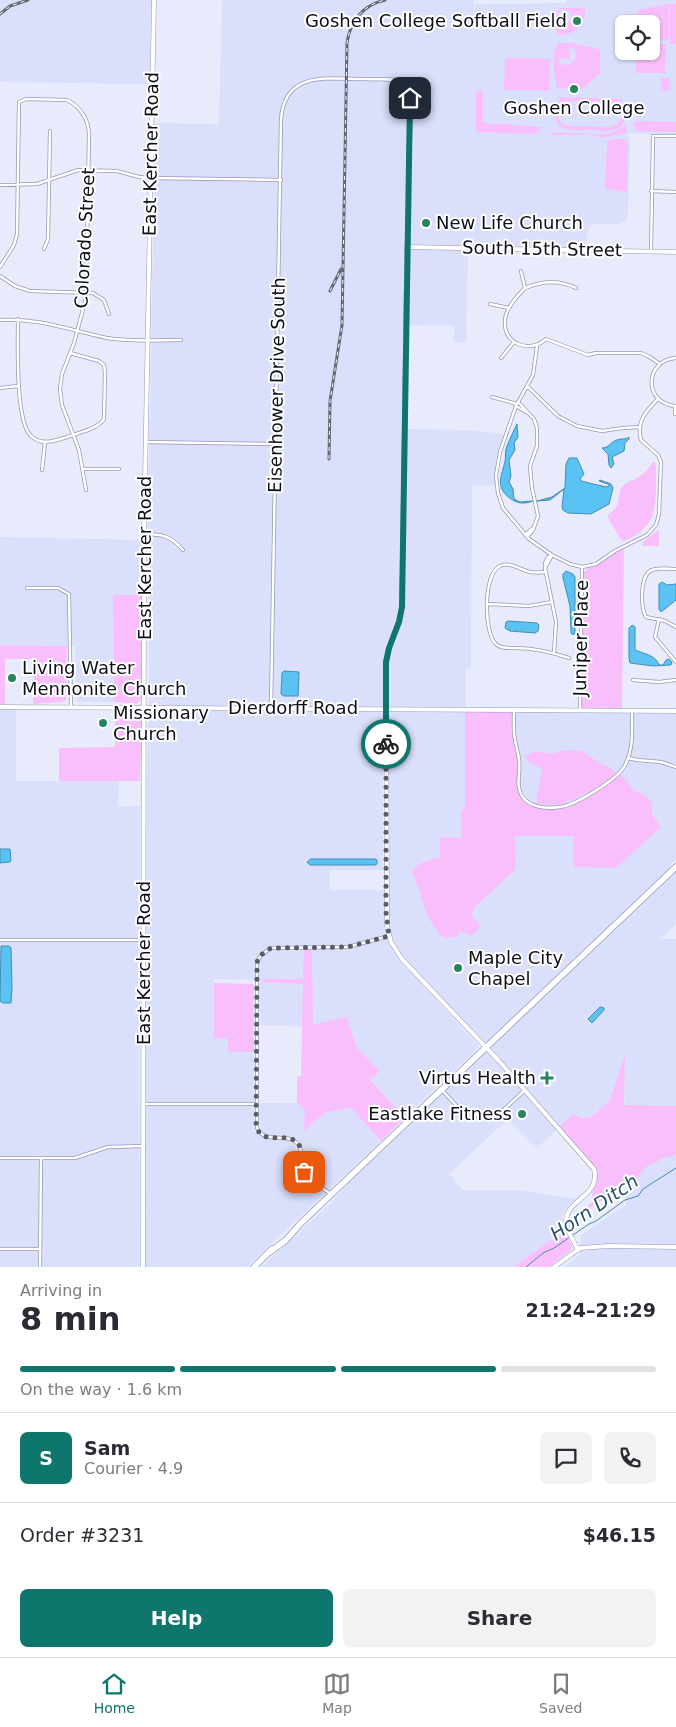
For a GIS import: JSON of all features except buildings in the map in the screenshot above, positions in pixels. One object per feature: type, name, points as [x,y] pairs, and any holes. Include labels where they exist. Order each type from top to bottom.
[{"type":"highway","points":[[254,1267],[297,1224],[301,1223],[676,867]]},
{"type":"street","name":"East Kercher Road","points":[[143,1267],[144,534],[154,0]]},
{"type":"street","name":"Eisenhower Drive South","points":[[271,707],[281,120],[283,105],[295,87],[313,79],[394,80],[403,83],[408,90],[411,104],[407,247]]},
{"type":"street","name":"Colorado Street","points":[[18,185],[19,102],[24,99],[61,99],[72,103],[84,115],[89,129],[86,292],[78,330],[62,374],[60,389],[62,405],[74,434],[86,490]]},
{"type":"street","points":[[44,249],[48,239],[50,131]]},
{"type":"street","points":[[651,251],[653,136],[676,136]]},
{"type":"street","points":[[0,185],[37,184],[70,172],[88,170],[117,171],[150,178],[281,180]]},
{"type":"street","points":[[0,267],[14,245],[17,234],[18,185]]},
{"type":"street","points":[[652,192],[676,192]]},
{"type":"street","points":[[407,247],[402,607],[399,622],[387,655],[386,912],[389,936],[394,949],[402,959],[486,1047],[594,1169],[595,1182],[592,1188],[568,1213],[566,1220],[578,1250]]},
{"type":"street","name":"South 15th Street","points":[[407,247],[676,252]]},
{"type":"street","points":[[522,271],[525,288]]},
{"type":"street","points":[[0,276],[14,286],[30,291],[86,292],[96,294],[107,306],[109,314]]},
{"type":"street","points":[[576,288],[562,282],[525,288],[506,316],[505,327],[514,342],[524,346],[537,346],[546,340],[588,355],[596,353],[641,353],[660,364]]},
{"type":"street","points":[[490,304],[510,308]]},
{"type":"street","points":[[0,320],[46,322],[109,338],[181,340]]},
{"type":"street","points":[[18,320],[17,355],[19,386],[26,428],[33,437],[45,442],[74,434],[100,424],[103,420],[104,365],[99,361],[70,353]]},
{"type":"street","points":[[500,358],[514,342]]},
{"type":"street","points":[[537,346],[534,370],[517,404],[498,459],[496,481],[504,510],[526,536],[552,555],[570,564],[582,567],[596,564],[624,546],[643,538],[650,532],[658,520],[660,509],[660,459],[656,452],[641,440],[640,427],[644,414],[658,399]]},
{"type":"street","points":[[675,414],[676,406],[666,404],[658,399],[653,390],[652,380],[654,372],[660,364],[668,359],[676,358]]},
{"type":"street","points":[[0,388],[19,386]]},
{"type":"street","points":[[527,386],[558,416],[577,426],[602,431],[640,427]]},
{"type":"street","points":[[492,397],[517,404],[532,416],[536,422],[537,446],[530,466],[538,516],[534,527],[526,536]]},
{"type":"street","points":[[42,470],[45,442]]},
{"type":"street","points":[[146,442],[276,444]]},
{"type":"street","points":[[83,469],[119,469]]},
{"type":"street","points":[[144,534],[162,534],[169,537],[183,550]]},
{"type":"street","points":[[552,555],[548,557],[545,563],[545,570],[557,631],[554,653]]},
{"type":"street","points":[[545,570],[528,572],[508,564],[498,567],[491,577],[488,604],[489,628],[496,644],[505,648],[530,648],[569,658]]},
{"type":"street","name":"Juniper Place","points":[[580,710],[582,567]]},
{"type":"street","points":[[675,626],[649,619],[644,614],[644,579],[646,574],[654,569],[676,569]]},
{"type":"street","points":[[27,588],[58,588],[70,594],[71,706]]},
{"type":"street","points":[[488,604],[526,606],[552,602]]},
{"type":"street","points":[[658,620],[655,637],[676,662]]},
{"type":"street","points":[[633,680],[659,682],[676,680]]},
{"type":"street","name":"Dierdorff Road","points":[[0,707],[271,707],[676,711]]},
{"type":"street","points":[[514,710],[514,734],[519,762],[519,790],[522,796],[531,804],[553,808],[568,805],[612,780],[623,767],[628,758],[632,737],[632,711]]},
{"type":"street","points":[[628,758],[661,762],[676,767]]},
{"type":"street","points":[[331,1194],[304,1172],[301,1164],[301,1151],[297,1143],[289,1139],[266,1138],[256,1126],[257,967],[261,955],[267,950],[277,947],[354,947],[389,936]]},
{"type":"street","points":[[0,940],[144,940]]},
{"type":"street","points":[[441,1089],[466,1116],[472,1117],[482,1113],[495,1117],[525,1090]]},
{"type":"street","points":[[144,1104],[256,1104]]},
{"type":"street","points":[[0,1158],[75,1158],[108,1147],[144,1146]]},
{"type":"street","points":[[40,1267],[41,1158]]},
{"type":"street","points":[[554,1267],[578,1250],[608,1246],[676,1247]]},
{"type":"street","points":[[0,1249],[40,1249]]},
{"type":"shaded area","points":[[0,0],[151,0],[150,84],[0,82]]},
{"type":"shaded area","points":[[222,0],[474,0],[473,39],[475,4],[566,3],[566,0],[676,0],[676,135],[628,133],[630,141],[628,215],[626,220],[619,224],[595,224],[590,226],[587,233],[587,250],[471,246],[468,252],[466,342],[454,342],[454,326],[403,325],[400,604],[398,619],[385,648],[383,663],[383,870],[330,870],[330,890],[384,890],[384,923],[389,941],[398,958],[478,1045],[478,1048],[405,1117],[370,1080],[379,1070],[357,1048],[347,1017],[309,1027],[260,1025],[259,980],[214,979],[214,1038],[227,1038],[228,1052],[254,1052],[254,1124],[256,1133],[261,1129],[259,1123],[259,1103],[297,1103],[305,1110],[333,1111],[351,1108],[381,1141],[246,1267],[145,1267],[147,763],[149,696],[148,527],[155,123],[219,124]]},
{"type":"shaded area","points":[[669,4],[669,37],[666,41],[660,41],[660,15],[637,15],[638,10]]},
{"type":"shaded area","points":[[670,4],[676,4],[676,44],[670,44]]},
{"type":"shaded area","name":"Goshen College Softball Field","points":[[559,8],[585,8],[581,24],[569,34],[557,35],[557,14]],"holes":[[[561,9],[570,11],[572,16],[569,22],[560,22],[559,12]]]},
{"type":"shaded area","points":[[559,43],[571,43],[600,50],[600,74],[582,89],[557,88],[553,58]],"holes":[[[569,48],[575,49],[576,57],[572,63],[567,65],[559,64],[559,58],[570,58]]]},
{"type":"shaded area","points":[[660,44],[666,44],[665,73],[636,73],[636,60],[660,60]]},
{"type":"shaded area","points":[[505,58],[550,59],[549,91],[504,90]]},
{"type":"shaded area","points":[[661,78],[670,78],[669,91],[661,91]]},
{"type":"shaded area","points":[[476,91],[483,91],[483,121],[485,123],[543,127],[535,134],[476,132]]},
{"type":"shaded area","points":[[559,97],[622,99],[621,103],[625,111],[624,123],[618,129],[610,131],[566,129],[558,125],[555,117],[557,105],[560,101]],"holes":[[[567,101],[611,102],[621,109],[622,117],[618,124],[610,127],[570,126],[564,125],[559,120],[559,109]]]},
{"type":"shaded area","points":[[635,121],[676,122],[676,132],[636,131]]},
{"type":"shaded area","points":[[626,123],[627,131],[625,133],[602,138],[593,135],[553,135],[551,133],[612,133]]},
{"type":"shaded area","points":[[612,139],[624,139],[628,143],[627,190],[625,192],[605,189],[607,144]]},
{"type":"shaded area","points":[[406,429],[467,430],[505,434],[496,459],[495,485],[472,486],[471,665],[470,669],[466,669],[465,810],[461,810],[461,838],[440,858],[425,860],[418,864],[412,873],[421,893],[424,909],[449,938],[461,931],[467,932],[474,908],[516,869],[515,836],[526,835],[527,798],[520,787],[521,760],[516,734],[516,713],[519,711],[676,712],[676,860],[670,865],[676,871],[676,924],[660,939],[676,939],[676,1267],[564,1267],[580,1255],[581,1235],[626,1205],[624,1057],[609,1102],[591,1116],[584,1118],[578,1115],[557,1129],[537,1148],[508,1119],[449,1174],[463,1190],[518,1190],[576,1199],[567,1207],[562,1217],[566,1235],[555,1237],[513,1267],[261,1267],[331,1203],[357,1173],[486,1047],[402,959],[389,936],[386,662],[401,615]]},
{"type":"shaded area","points":[[653,462],[656,465],[656,489],[651,519],[645,528],[636,535],[624,541],[621,540],[608,515],[618,504],[623,485],[641,475]]},
{"type":"shaded area","points":[[659,531],[659,546],[643,546],[643,542]]},
{"type":"shaded area","points":[[0,537],[141,540],[143,595],[113,595],[114,702],[76,701],[75,646],[0,645]]},
{"type":"shaded area","points":[[624,546],[622,709],[582,708],[584,572],[590,566]]},
{"type":"shaded area","points":[[113,595],[143,595],[142,697],[137,704],[114,702]]},
{"type":"shaded area","points":[[0,645],[67,646],[66,700],[62,702],[33,704],[34,659],[5,659],[5,704],[0,704]]},
{"type":"shaded area","points":[[0,708],[16,709],[16,781],[119,781],[118,806],[140,806],[139,1267],[0,1267]]},
{"type":"shaded area","points":[[465,710],[509,711],[512,713],[513,739],[518,760],[517,785],[521,797],[527,803],[545,809],[569,808],[588,794],[587,792],[561,805],[536,804],[542,769],[527,761],[525,756],[536,751],[551,754],[566,750],[583,751],[623,777],[635,791],[645,795],[652,803],[652,814],[661,827],[616,868],[575,867],[573,864],[573,836],[515,836],[516,869],[474,908],[472,916],[481,926],[471,936],[461,931],[455,937],[444,938],[427,914],[412,873],[417,866],[427,860],[440,858],[440,837],[461,838],[461,810],[465,809]]},
{"type":"shaded area","points":[[115,712],[136,712],[139,713],[142,719],[140,781],[59,781],[59,748],[115,747]]},
{"type":"shaded area","points":[[304,949],[312,949],[313,1025],[347,1017],[357,1048],[380,1071],[370,1080],[405,1117],[381,1141],[351,1108],[326,1112],[304,1131],[305,1110],[297,1103],[297,1077],[301,1076],[303,984],[264,982],[263,979],[303,979]]},
{"type":"shaded area","points":[[214,983],[254,984],[254,1052],[228,1052],[227,1038],[214,1038]]},
{"type":"shaded area","points":[[625,1054],[624,1105],[676,1106],[676,1154],[661,1158],[646,1167],[636,1179],[586,1210],[584,1209],[592,1202],[594,1169],[558,1129],[572,1114],[588,1118],[609,1102]]},
{"type":"shaded area","points":[[566,1235],[572,1246],[571,1250],[549,1267],[513,1267],[555,1237]]},
{"type":"water","points":[[517,424],[518,437],[514,443],[515,450],[509,460],[511,476],[509,482],[513,489],[514,499],[520,502],[533,501],[524,503],[516,502],[506,495],[502,490],[500,481],[506,449]]},
{"type":"water","points":[[629,437],[625,443],[624,451],[612,457],[614,464],[611,468],[608,454],[602,448],[619,439]]},
{"type":"water","points":[[569,458],[577,458],[584,474],[580,479],[581,481],[606,487],[609,486],[608,484],[600,480],[611,484],[613,488],[609,504],[591,514],[568,513],[562,507],[564,489],[550,500],[537,501],[552,497],[565,488],[566,464]]},
{"type":"water","points":[[566,571],[575,577],[575,633],[573,635],[571,633],[570,606],[563,578],[563,574]]},
{"type":"water","points":[[662,582],[667,585],[676,584],[676,600],[661,612],[659,609],[659,584]]},
{"type":"water","points":[[508,621],[537,623],[539,625],[538,631],[535,633],[510,631],[505,628]]},
{"type":"water","points":[[632,625],[635,627],[635,650],[652,657],[659,665],[663,665],[669,659],[672,662],[671,665],[653,666],[630,663],[629,628]]},
{"type":"water","points":[[284,671],[299,672],[298,696],[284,696],[281,694],[282,673]]},
{"type":"water","points":[[0,849],[10,849],[10,862],[0,863]]},
{"type":"water","points":[[311,859],[375,859],[377,864],[310,865],[307,862]]},
{"type":"water","points":[[1,946],[9,946],[11,948],[11,1003],[0,1001]]},
{"type":"water","points":[[600,1007],[604,1008],[604,1010],[592,1023],[588,1019]]},
{"type":"waterway","name":"Horn Ditch","points":[[526,1267],[543,1253],[596,1221],[625,1200],[638,1196],[643,1189],[676,1168]]},
{"type":"railway","points":[[0,14],[10,6],[28,0]]},
{"type":"railway","points":[[329,459],[330,401],[342,325],[347,43],[351,28],[359,15],[370,6],[385,0]]},
{"type":"railway","points":[[330,291],[341,269]]},
{"type":"way so far","points":[[304,1172],[301,1164],[301,1151],[297,1143],[289,1139],[266,1138],[256,1126],[257,962],[261,955],[271,948],[354,947],[389,936],[386,926],[386,744]]},
{"type":"place","name":"Goshen College Softball Field","points":[[577,21]]},
{"type":"place","name":"Goshen College","points":[[574,89]]},
{"type":"place","name":"New Life Church","points":[[426,223]]},
{"type":"place","name":"Living Water Mennonite Church","points":[[12,678]]},
{"type":"place","name":"Missionary Church","points":[[103,723]]},
{"type":"place","name":"Maple City Chapel","points":[[458,968]]},
{"type":"place","name":"Virtus Health","points":[[547,1078]]},
{"type":"place","name":"Eastlake Fitness","points":[[522,1114]]},
{"type":"route","points":[[386,744],[386,662],[402,607],[410,98]]}]
